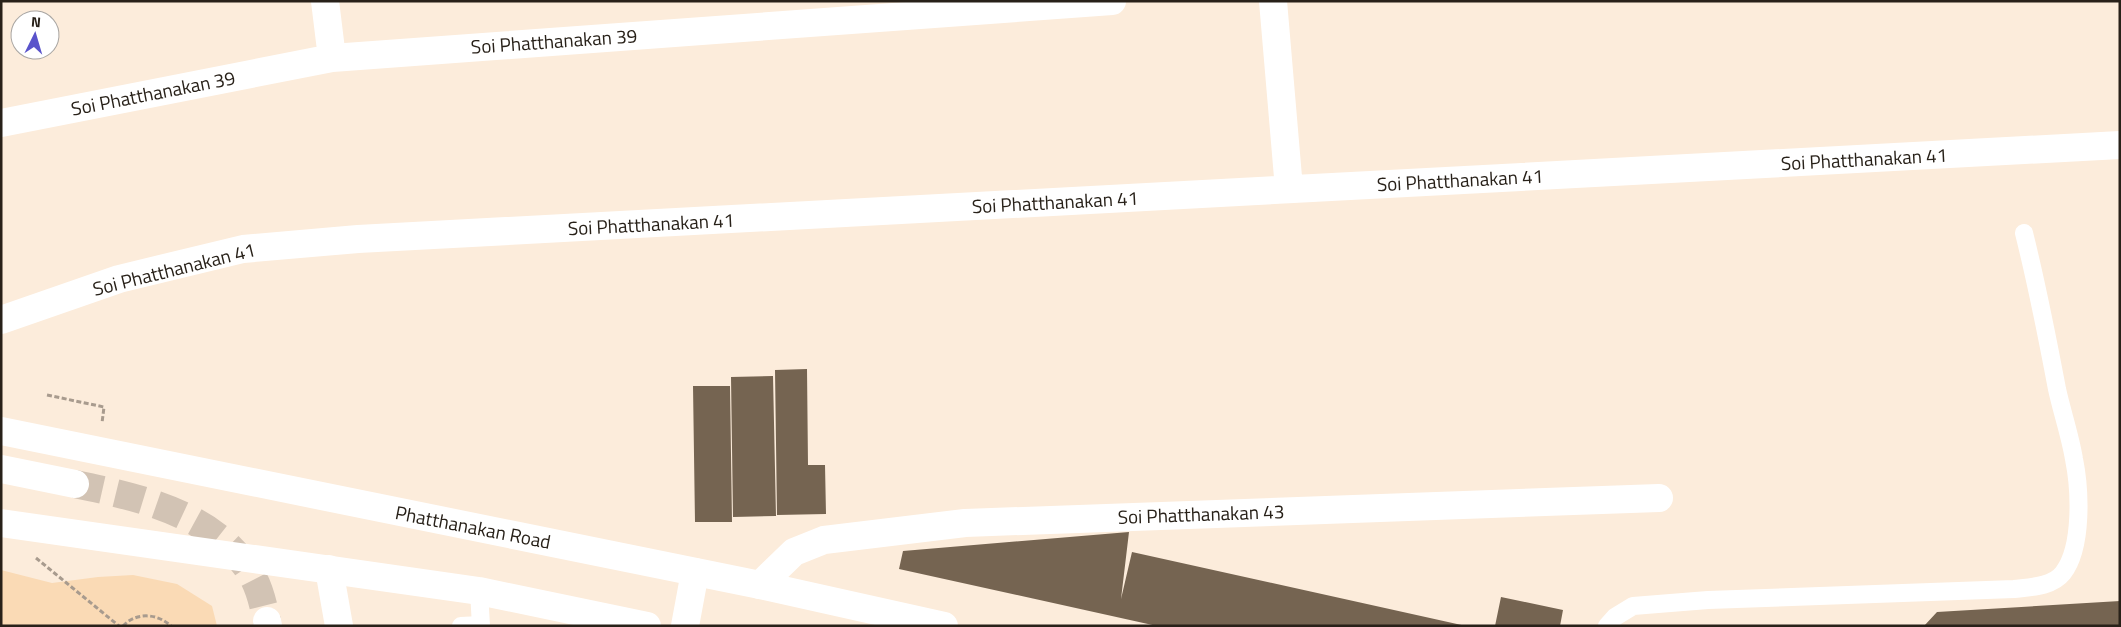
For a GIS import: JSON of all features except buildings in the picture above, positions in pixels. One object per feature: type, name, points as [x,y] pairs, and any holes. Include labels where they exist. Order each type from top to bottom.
[{"type":"street","points":[[325,1],[332,58]]},
{"type":"street","name":"Soi Phatthanakan 39","points":[[1,123],[332,58],[841,10],[1112,1]]},
{"type":"street","points":[[1273,1],[1289,189]]},
{"type":"street","name":"Soi Phatthanakan 41","points":[[1,320],[119,279],[243,249],[368,239],[2120,145]]},
{"type":"street","name":"Phatthanakan Road","points":[[1,431],[760,585],[944,626]]},
{"type":"street","points":[[1,469],[75,484]]},
{"type":"street","name":"Soi Phatthanakan 43","points":[[760,585],[794,552],[824,540],[965,522],[1659,498]]},
{"type":"street","points":[[1,523],[479,591],[647,626]]},
{"type":"street","points":[[329,569],[339,626]]},
{"type":"street","points":[[685,626],[694,572]]},
{"type":"lane","points":[[1607,626],[1615,616],[1633,606],[1708,600],[2014,589],[2049,583],[2062,574],[2071,558],[2076,532],[2078,500],[2074,459],[2062,412],[2041,303],[2024,233]]},
{"type":"lane","points":[[461,626],[481,625],[479,591]]},
{"type":"path","points":[[48,395],[104,407]]},
{"type":"path","points":[[33,556],[121,626],[137,616],[149,615],[160,618],[171,626]]},
{"type":"shaded area","points":[[1,570],[52,583],[133,575],[177,584],[212,606],[217,626],[1,626]]},
{"type":"tunnel","points":[[75,484],[124,495],[174,511],[218,536],[236,553],[254,579],[263,603],[267,621]]}]
